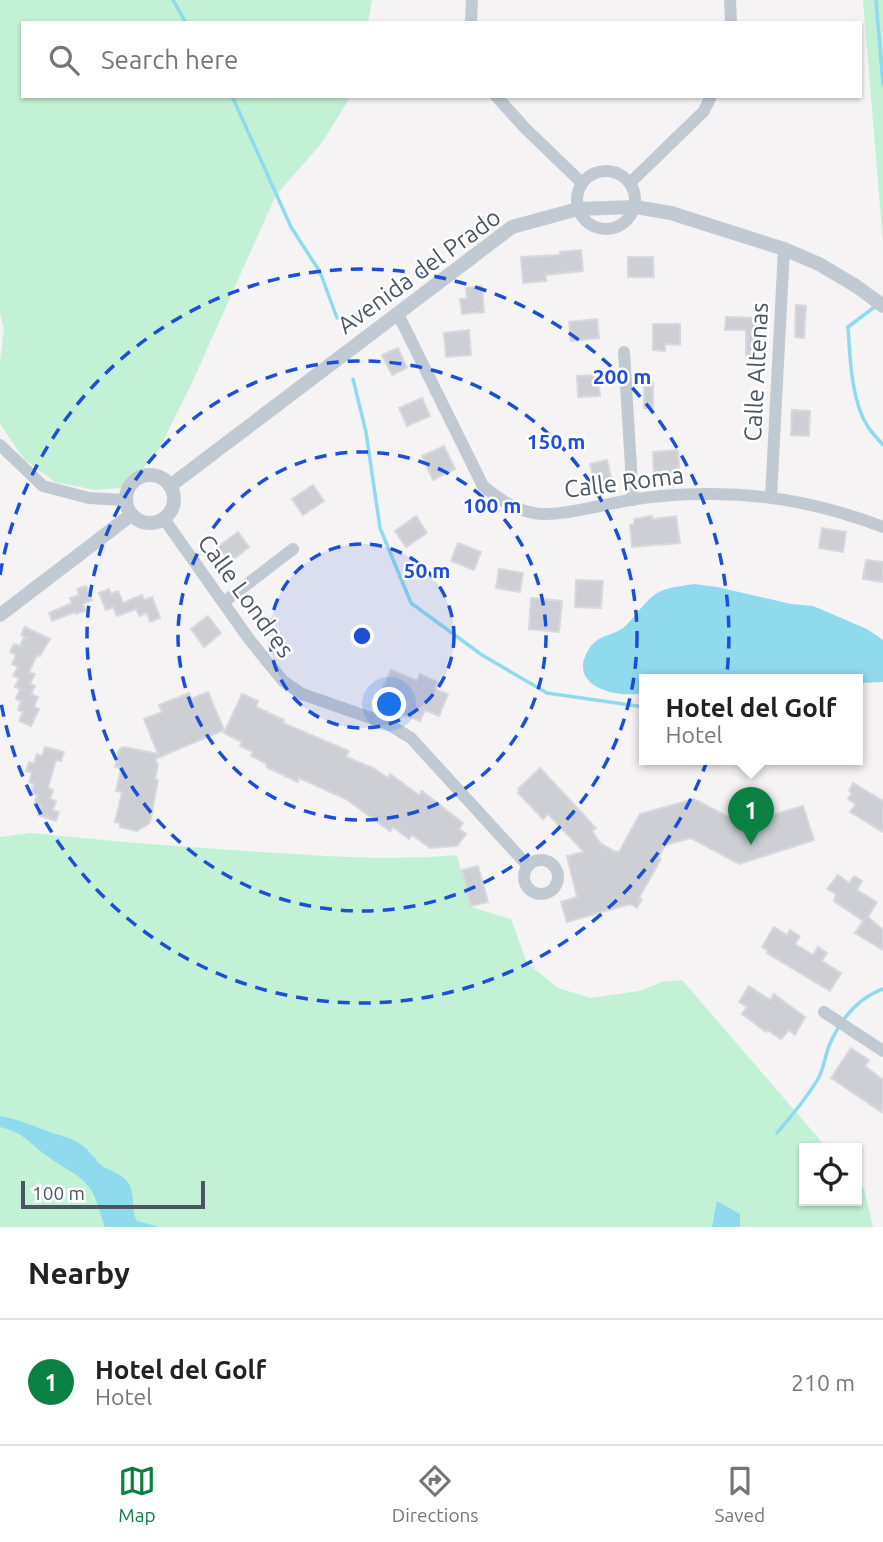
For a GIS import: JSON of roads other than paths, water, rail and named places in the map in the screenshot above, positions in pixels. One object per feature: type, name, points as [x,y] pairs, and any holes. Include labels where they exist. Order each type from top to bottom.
[{"type":"street","points":[[471,21],[472,0]]},
{"type":"street","points":[[730,0],[731,21]]},
{"type":"street","points":[[498,98],[524,128],[582,183]]},
{"type":"street","points":[[630,183],[704,111],[710,98]]},
{"type":"street","points":[[597,172],[615,172],[630,183],[634,190],[635,207],[625,223],[607,230],[589,224],[578,209],[578,191],[582,183],[597,172]]},
{"type":"street","name":"Avenida del Prado","points":[[170,486],[512,227],[578,209],[635,207],[671,213],[784,249],[819,264],[883,306]]},
{"type":"street","name":"Calle Altenas","points":[[771,497],[784,249]]},
{"type":"street","name":"Calle Roma","points":[[398,314],[483,486],[506,505],[537,514],[633,500],[704,494],[771,497],[844,512],[883,527]]},
{"type":"street","points":[[624,352],[633,500]]},
{"type":"street","points":[[0,445],[43,486],[89,498],[125,500]]},
{"type":"street","points":[[153,475],[170,486],[174,504],[164,519],[153,523],[141,522],[131,515],[125,500],[133,481],[142,476],[153,475]]},
{"type":"street","points":[[0,615],[131,515]]},
{"type":"street","name":"Calle Londres","points":[[164,519],[249,639],[283,681],[302,694],[388,724],[411,738],[528,866]]},
{"type":"street","points":[[224,602],[293,549]]},
{"type":"street","points":[[824,1012],[883,1051]]},
{"type":"water","points":[[694,584],[813,606],[867,629],[883,640],[883,682],[863,683],[863,674],[639,674],[639,693],[620,694],[607,691],[588,680],[583,671],[584,659],[594,642],[623,628],[648,600],[670,588]]},
{"type":"water","points":[[0,1116],[19,1120],[83,1146],[102,1166],[120,1175],[129,1184],[137,1221],[160,1227],[105,1227],[94,1196],[85,1182],[22,1136],[0,1127]]},
{"type":"water","points":[[717,1201],[740,1214],[740,1227],[712,1227]]},
{"type":"waterway","points":[[173,0],[185,21]]},
{"type":"waterway","points":[[876,0],[883,84]]},
{"type":"waterway","points":[[233,98],[291,227],[320,272],[337,318]]},
{"type":"waterway","points":[[877,305],[848,327],[852,378],[858,405],[868,427],[883,445]]},
{"type":"waterway","points":[[353,379],[366,432],[380,528],[411,603],[482,655],[547,693],[639,706]]},
{"type":"waterway","points":[[777,1133],[815,1084],[829,1046],[844,1019],[865,998],[883,989]]},
{"type":"place","name":"Hotel del Golf","points":[[751,845]]}]
